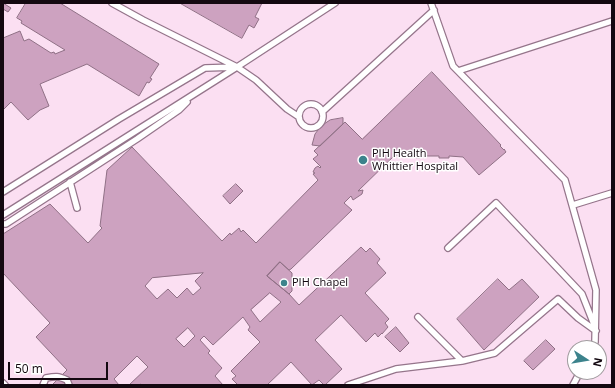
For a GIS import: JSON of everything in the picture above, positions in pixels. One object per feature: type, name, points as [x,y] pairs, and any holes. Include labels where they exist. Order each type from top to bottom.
[{"type":"lane","points":[[112,3],[142,20],[237,67],[256,80],[292,113],[299,117]]},
{"type":"lane","points":[[3,215],[194,95],[335,3]]},
{"type":"lane","points":[[432,3],[453,66],[565,180],[596,290],[595,340]]},
{"type":"lane","points":[[322,112],[434,10]]},
{"type":"lane","points":[[458,71],[612,21]]},
{"type":"lane","points":[[3,192],[118,119],[205,68],[237,67]]},
{"type":"lane","points":[[4,224],[137,139],[179,110],[194,95]]},
{"type":"lane","points":[[314,104],[322,112],[322,120],[320,124],[314,128],[309,128],[302,125],[299,117],[301,109],[307,105],[314,104]]},
{"type":"lane","points":[[70,182],[77,208]]},
{"type":"lane","points":[[573,205],[612,193]]},
{"type":"lane","points":[[448,248],[496,203],[582,294],[596,331]]},
{"type":"lane","points":[[348,385],[396,369],[462,361],[495,354],[558,299],[578,318],[596,331]]},
{"type":"lane","points":[[418,317],[462,361]]},
{"type":"lane","points":[[43,385],[46,378],[54,376],[67,380],[69,385]]},
{"type":"building","points":[[3,3],[11,8],[8,12],[3,9]]},
{"type":"building","points":[[26,3],[60,3],[159,64],[150,78],[152,79],[149,83],[147,82],[139,96],[87,64],[40,84],[49,106],[40,110],[28,120],[11,102],[3,110],[3,38],[20,31],[24,41],[29,39],[51,53],[54,52],[55,54],[65,50],[21,23],[22,21],[17,18]]},
{"type":"building","points":[[180,3],[262,3],[255,17],[259,19],[254,28],[249,25],[242,38]]},
{"type":"building","points":[[432,72],[506,152],[479,175],[463,157],[449,156],[449,158],[439,158],[439,156],[420,156],[420,158],[410,157],[410,155],[395,155],[358,191],[363,190],[362,194],[353,200],[351,196],[344,203],[352,210],[291,269],[289,270],[280,262],[267,276],[289,294],[299,305],[361,247],[366,252],[370,248],[380,259],[377,263],[386,273],[365,293],[389,319],[385,323],[388,327],[378,337],[375,333],[366,342],[341,315],[315,340],[342,369],[325,385],[319,380],[312,385],[291,362],[267,385],[236,385],[237,384],[232,379],[236,376],[231,371],[260,342],[248,330],[250,327],[243,317],[213,345],[204,336],[200,340],[210,351],[208,353],[222,368],[215,376],[223,385],[129,385],[148,367],[137,356],[114,379],[119,385],[53,384],[67,370],[36,337],[50,323],[3,273],[3,234],[50,204],[88,243],[102,228],[100,226],[107,170],[132,147],[222,241],[230,233],[231,235],[239,228],[241,232],[243,230],[256,243],[318,180],[313,172],[318,166],[320,168],[321,167],[313,159],[318,155],[314,151],[345,122],[362,139]],"holes":[[[203,273],[195,281],[201,288],[193,295],[187,288],[177,298],[168,289],[157,299],[145,286],[152,278]],[[270,293],[281,302],[260,322],[251,310]],[[188,328],[195,336],[184,347],[176,339]]]},
{"type":"building","points":[[343,118],[343,124],[320,146],[312,145],[315,134],[321,126],[330,120]]},
{"type":"building","points":[[236,184],[243,191],[230,204],[223,196]]},
{"type":"building","name":"PIH Chapel","points":[[280,262],[292,273],[292,291],[289,294],[267,276]]},
{"type":"building","points":[[498,279],[509,290],[522,279],[539,297],[484,350],[457,319]]},
{"type":"building","points":[[396,327],[409,343],[400,352],[385,337]]},
{"type":"building","points":[[546,340],[555,349],[533,370],[524,361]]},
{"type":"place","name":"PIH Health Whittier Hospital","points":[[363,160]]},
{"type":"place","name":"PIH Chapel","points":[[284,283]]}]
